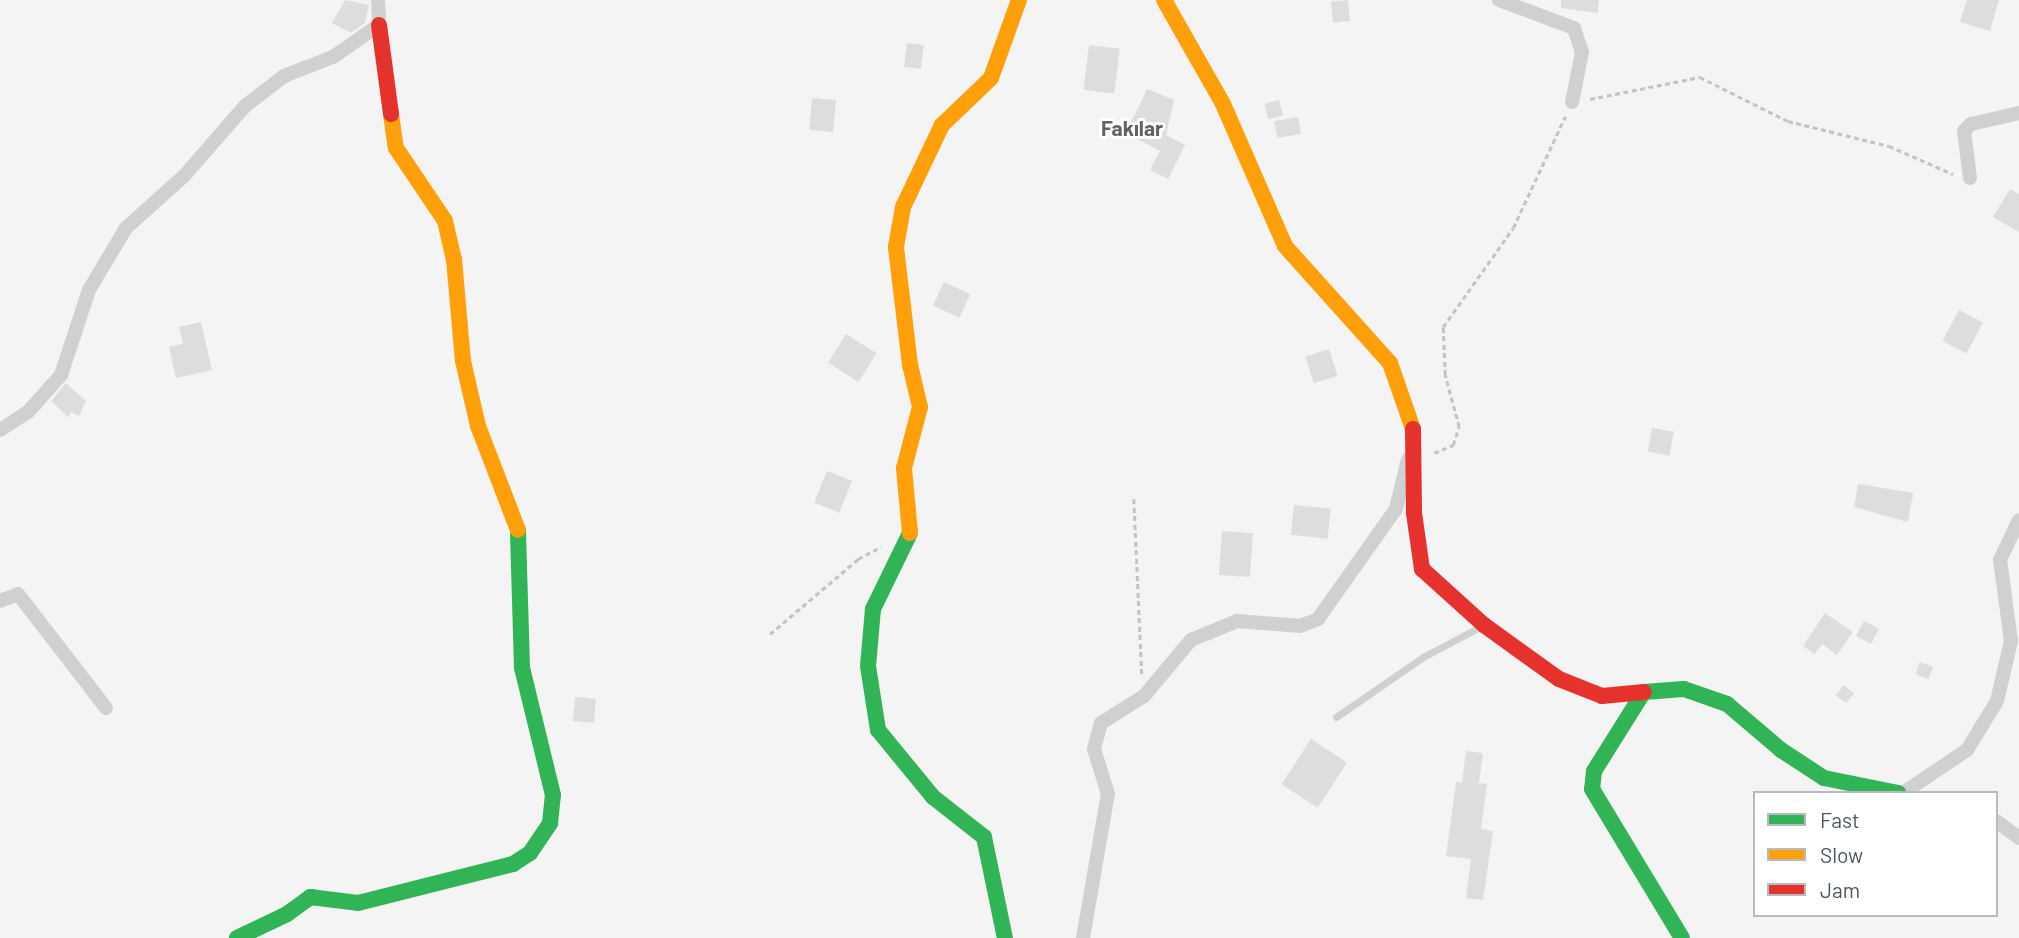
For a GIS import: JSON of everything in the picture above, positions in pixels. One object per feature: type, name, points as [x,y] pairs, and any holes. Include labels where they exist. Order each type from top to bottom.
[{"type":"street","points":[[237,938],[287,914],[310,897],[369,902],[513,864],[530,853],[550,822],[553,795],[522,668],[522,556],[518,527],[472,400],[463,361],[454,259],[445,221],[396,148],[378,0]]},
{"type":"street","points":[[1005,938],[984,836],[933,797],[878,730],[867,666],[873,609],[911,530],[904,467],[920,407],[910,365],[897,247],[903,207],[942,125],[991,78],[1019,0]]},
{"type":"street","points":[[1164,0],[1223,104],[1284,246],[1390,363],[1415,434],[1414,513],[1422,569],[1484,625],[1559,679],[1602,696],[1684,689],[1727,704],[1781,750],[1824,778],[1888,791]]},
{"type":"street","points":[[1499,0],[1574,28],[1582,52],[1572,102]]},
{"type":"street","points":[[0,430],[28,412],[61,375],[89,290],[126,228],[184,176],[245,106],[284,76],[333,57],[379,25]]},
{"type":"street","points":[[1970,178],[1964,131],[1971,124],[2019,113]]},
{"type":"street","points":[[1083,938],[1108,794],[1094,749],[1101,723],[1144,696],[1191,640],[1237,621],[1300,626],[1318,619],[1396,509],[1415,434]]},
{"type":"street","points":[[1906,791],[1967,750],[1997,701],[2011,641],[2000,560],[2019,520]]},
{"type":"street","points":[[0,601],[18,594],[106,708]]},
{"type":"street","points":[[1643,692],[1594,771],[1592,789],[1682,938]]},
{"type":"street","points":[[1998,822],[2019,838]]},
{"type":"lane","points":[[1336,717],[1423,657],[1484,625]]},
{"type":"path","points":[[1415,461],[1453,445],[1458,427],[1445,374],[1443,327],[1513,228],[1572,102],[1700,77],[1788,121],[1889,146],[1970,178]]},
{"type":"path","points":[[1134,499],[1144,696]]},
{"type":"path","points":[[771,634],[858,559],[911,530]]},
{"type":"building","points":[[345,0],[369,5],[365,23],[351,33],[332,23]]},
{"type":"building","points":[[1348,0],[1350,21],[1333,22],[1331,1]]},
{"type":"building","points":[[1561,0],[1599,0],[1598,13],[1561,8]]},
{"type":"building","points":[[1967,0],[1999,0],[1990,31],[1960,22]]},
{"type":"building","points":[[907,43],[924,45],[921,69],[904,67]]},
{"type":"building","points":[[1089,45],[1120,49],[1114,93],[1084,90]]},
{"type":"building","points":[[1147,89],[1174,100],[1166,135],[1185,145],[1168,179],[1150,170],[1160,151],[1126,133]]},
{"type":"building","points":[[812,98],[836,100],[833,132],[809,130]]},
{"type":"building","points":[[1279,100],[1283,116],[1268,119],[1264,104]]},
{"type":"building","points":[[1298,117],[1301,134],[1277,138],[1274,121]]},
{"type":"building","points":[[2010,189],[2019,194],[2019,232],[1993,217]]},
{"type":"building","points":[[944,282],[970,294],[959,318],[933,306]]},
{"type":"building","points":[[1959,310],[1983,323],[1966,354],[1943,341]]},
{"type":"building","points":[[201,322],[212,370],[176,378],[169,347],[183,344],[179,327]]},
{"type":"building","points":[[846,334],[877,353],[859,382],[828,363]]},
{"type":"building","points":[[1329,349],[1338,376],[1314,383],[1305,357]]},
{"type":"building","points":[[66,383],[86,401],[79,416],[71,412],[68,417],[51,401]]},
{"type":"building","points":[[1652,428],[1674,432],[1669,455],[1648,452]]},
{"type":"building","points":[[827,471],[852,481],[839,513],[814,503]]},
{"type":"building","points":[[1858,484],[1913,493],[1908,522],[1854,507]]},
{"type":"building","points":[[1294,505],[1331,509],[1328,539],[1291,535]]},
{"type":"building","points":[[1222,531],[1253,533],[1250,577],[1219,575]]},
{"type":"building","points":[[1825,613],[1853,632],[1837,655],[1822,644],[1815,654],[1803,646]]},
{"type":"building","points":[[1864,621],[1879,629],[1871,644],[1856,636]]},
{"type":"building","points":[[1920,662],[1933,667],[1928,679],[1915,674]]},
{"type":"building","points":[[1844,685],[1854,693],[1846,703],[1836,695]]},
{"type":"building","points":[[575,697],[596,699],[594,723],[573,721]]},
{"type":"building","points":[[1311,739],[1347,762],[1318,808],[1282,784]]},
{"type":"building","points":[[1466,751],[1483,753],[1479,783],[1487,784],[1481,829],[1493,831],[1483,900],[1466,898],[1471,859],[1446,856],[1456,782],[1462,783]]},
{"type":"traffic: fast","points":[[237,938],[287,914],[310,897],[358,903],[513,864],[530,853],[550,823],[553,795],[522,668],[518,530]]},
{"type":"traffic: fast","points":[[910,533],[873,609],[868,666],[878,730],[933,797],[984,837],[1005,938]]},
{"type":"traffic: fast","points":[[1644,692],[1684,689],[1727,704],[1781,750],[1824,778],[1888,791]]},
{"type":"traffic: fast","points":[[1643,693],[1594,771],[1592,789],[1682,938]]},
{"type":"traffic: slow","points":[[910,533],[904,468],[920,407],[910,365],[896,247],[903,207],[942,125],[991,78],[1019,0]]},
{"type":"traffic: slow","points":[[1164,0],[1223,104],[1285,246],[1390,363],[1413,429]]},
{"type":"traffic: slow","points":[[391,114],[396,148],[445,221],[454,259],[463,361],[478,426],[518,530]]},
{"type":"traffic: jam","points":[[379,25],[391,114]]},
{"type":"traffic: jam","points":[[1413,429],[1414,513],[1422,569],[1484,625],[1559,679],[1602,696],[1644,692]]},
{"type":"district","name":"Fakılar","points":[[1132,128]]}]
